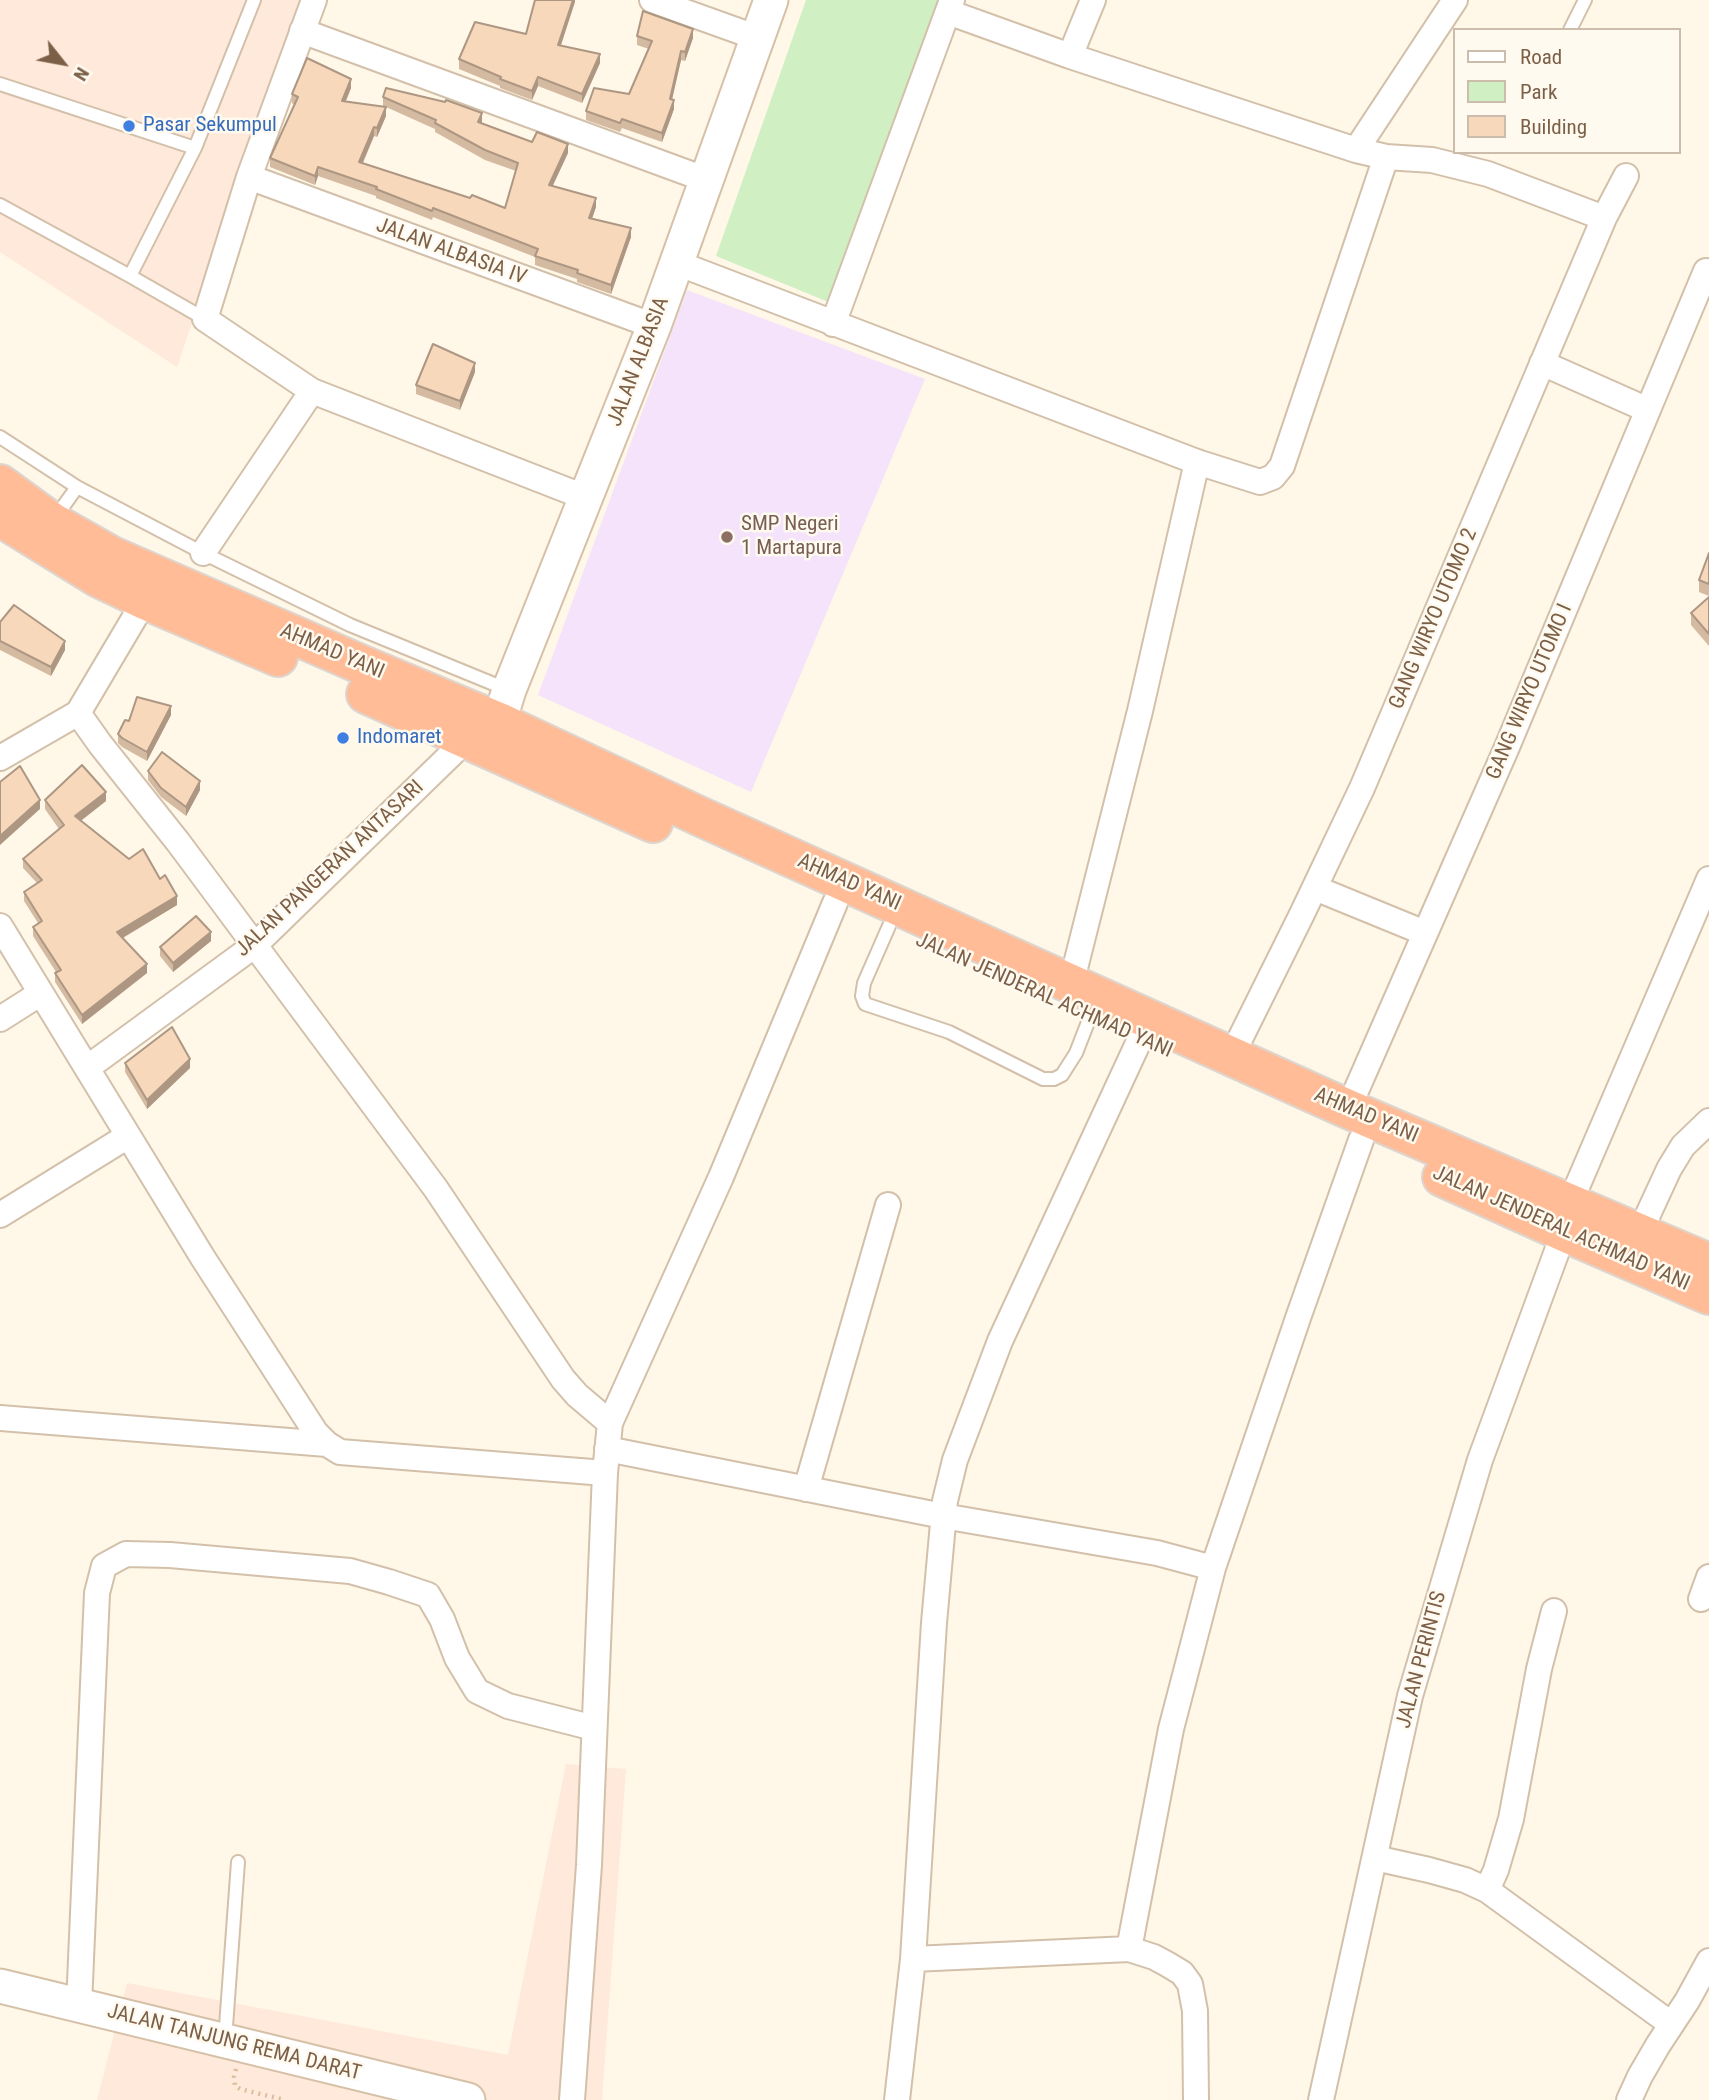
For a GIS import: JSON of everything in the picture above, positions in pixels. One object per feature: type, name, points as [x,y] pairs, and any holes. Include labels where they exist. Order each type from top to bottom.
[{"type":"highway","name":"AHMAD YANI","points":[[0,484],[52,522],[279,643],[367,650],[504,706],[687,810],[1087,999],[1231,1057],[1354,1125]]},
{"type":"highway","name":"JALAN JENDERAL ACHMAD YANI","points":[[0,517],[99,578],[145,600],[279,643],[384,702],[760,871],[889,926],[1087,999],[1140,1039],[1354,1125],[1669,1262],[1709,1295]]},
{"type":"highway","points":[[1567,1218],[1639,1234],[1669,1262],[1709,1263]]},
{"type":"street","points":[[314,0],[249,177],[205,319],[312,391],[586,498]]},
{"type":"street","points":[[652,0],[758,38]]},
{"type":"street","name":"JALAN ALBASIA","points":[[504,706],[677,263],[771,0]]},
{"type":"street","points":[[1070,56],[1093,0]]},
{"type":"street","points":[[1356,150],[1455,0]]},
{"type":"street","points":[[833,324],[950,6],[1070,56],[1356,150],[1386,157],[1432,160],[1488,174],[1604,218]]},
{"type":"street","points":[[302,31],[707,180]]},
{"type":"street","points":[[677,263],[1197,462],[1260,482],[1273,477],[1282,466],[1386,157]]},
{"type":"street","name":"GANG WIRYO UTOMO 2","points":[[1231,1057],[1367,776],[1604,218],[1626,176]]},
{"type":"street","name":"JALAN ALBASIA IV","points":[[249,177],[653,326]]},
{"type":"street","name":"GANG WIRYO UTOMO I","points":[[1129,1949],[1171,1729],[1213,1568],[1298,1318],[1354,1125],[1425,933],[1507,747],[1706,271]]},
{"type":"street","points":[[1542,363],[1648,410]]},
{"type":"street","points":[[203,553],[312,391]]},
{"type":"street","points":[[1087,999],[1140,711],[1197,462]]},
{"type":"street","points":[[0,758],[78,713],[145,600]]},
{"type":"street","points":[[78,713],[436,1189],[564,1379],[577,1395],[610,1423]]},
{"type":"street","name":"JALAN PANGERAN ANTASARI","points":[[87,1068],[255,945],[466,740]]},
{"type":"street","name":"JALAN PERINTIS","points":[[1321,2100],[1410,1696],[1485,1448],[1567,1218],[1709,880]]},
{"type":"street","points":[[1315,888],[1425,933]]},
{"type":"street","points":[[572,2100],[589,1865],[606,1461],[610,1423],[721,1177],[835,902]]},
{"type":"street","points":[[0,926],[203,1258],[316,1433],[340,1452],[606,1461],[806,1489],[1157,1553],[1213,1568]]},
{"type":"street","points":[[0,1019],[41,993]]},
{"type":"street","points":[[897,2100],[913,1959],[933,1623],[944,1501],[956,1460],[1000,1341],[1140,1039]]},
{"type":"street","points":[[1639,1234],[1669,1169],[1683,1146],[1709,1121]]},
{"type":"street","points":[[0,1214],[128,1136]]},
{"type":"street","points":[[806,1489],[888,1205]]},
{"type":"street","points":[[0,1418],[327,1444]]},
{"type":"street","points":[[79,2005],[97,1593],[104,1566],[115,1560],[127,1555],[170,1555],[350,1572],[428,1595],[442,1619],[457,1658],[477,1691],[508,1706],[594,1728]]},
{"type":"street","points":[[1487,1890],[1496,1870],[1511,1819],[1539,1669],[1554,1611]]},
{"type":"street","points":[[1375,1858],[1465,1880],[1487,1890],[1671,2024]]},
{"type":"street","points":[[913,1959],[1129,1949],[1154,1957],[1182,1973],[1190,1984],[1195,2011],[1196,2100]]},
{"type":"street","points":[[1629,2100],[1671,2024],[1706,1975]]},
{"type":"street","name":"JALAN TANJUNG REMA DARAT","points":[[0,1986],[468,2100]]},
{"type":"lane","points":[[131,276],[195,148],[254,0]]},
{"type":"lane","points":[[1571,28],[1585,0]]},
{"type":"lane","points":[[0,84],[195,148]]},
{"type":"lane","points":[[0,205],[205,319]]},
{"type":"lane","points":[[0,437],[77,487],[203,553],[367,650]]},
{"type":"lane","points":[[52,522],[77,487]]},
{"type":"lane","points":[[889,926],[864,983],[862,996],[865,1004],[948,1032],[1043,1079],[1054,1079],[1062,1074],[1076,1053],[1087,999]]},
{"type":"lane","points":[[233,2043],[237,1862]]},
{"type":"path","points":[[233,2043],[236,2086],[240,2090],[285,2100]]},
{"type":"shaded area","name":"Pasar Sekumpul","points":[[0,0],[301,0],[177,367],[0,252]]},
{"type":"shaded area","name":"SMP Negeri 1 Martapura","points":[[687,290],[925,379],[751,792],[538,695]]},
{"type":"shaded area","points":[[566,1764],[626,1769],[602,2100],[97,2100],[127,1983],[508,2055]]},
{"type":"green space","points":[[806,0],[938,0],[831,303],[716,256]]},
{"type":"building","points":[[535,0],[573,0],[558,45],[600,54],[582,94],[538,77],[532,91],[459,59],[475,22],[526,34]]},
{"type":"building","points":[[643,11],[693,29],[685,52],[681,51],[670,99],[674,100],[662,133],[622,119],[620,123],[586,111],[594,88],[629,94],[652,41],[637,36]]},
{"type":"building","points":[[307,58],[351,79],[342,101],[386,107],[359,162],[470,198],[472,195],[505,208],[518,163],[485,150],[435,123],[436,120],[383,97],[386,88],[445,102],[446,100],[482,113],[478,122],[532,142],[537,132],[568,144],[549,185],[596,198],[589,218],[631,228],[611,285],[577,273],[578,270],[535,256],[538,249],[433,208],[432,211],[376,189],[377,187],[318,167],[315,176],[270,158],[298,97],[292,94]]},
{"type":"building","points":[[433,344],[475,363],[460,401],[416,385]]},
{"type":"building","points":[[1709,553],[1709,584],[1699,580]]},
{"type":"building","points":[[1709,597],[1709,634],[1691,613]]},
{"type":"building","points":[[14,605],[65,641],[51,667],[0,641],[0,622]]},
{"type":"building","points":[[137,697],[171,706],[147,752],[118,734],[125,720],[129,721]]},
{"type":"building","points":[[162,752],[200,781],[186,807],[161,788],[148,771]]},
{"type":"building","points":[[82,765],[106,792],[75,816],[129,859],[143,849],[160,879],[165,875],[177,896],[117,932],[147,964],[82,1015],[55,973],[61,970],[33,927],[42,921],[24,892],[42,880],[23,859],[64,825],[45,800]]},
{"type":"building","points":[[20,766],[40,800],[0,836],[0,782]]},
{"type":"building","points":[[196,916],[211,932],[173,963],[160,947]]},
{"type":"building","points":[[172,1027],[190,1059],[147,1100],[125,1063]]},
{"type":"place","name":"Pasar Sekumpul","points":[[129,126]]},
{"type":"place","name":"SMP Negeri 1 Martapura","points":[[727,537]]},
{"type":"place","name":"Indomaret","points":[[343,738]]}]
